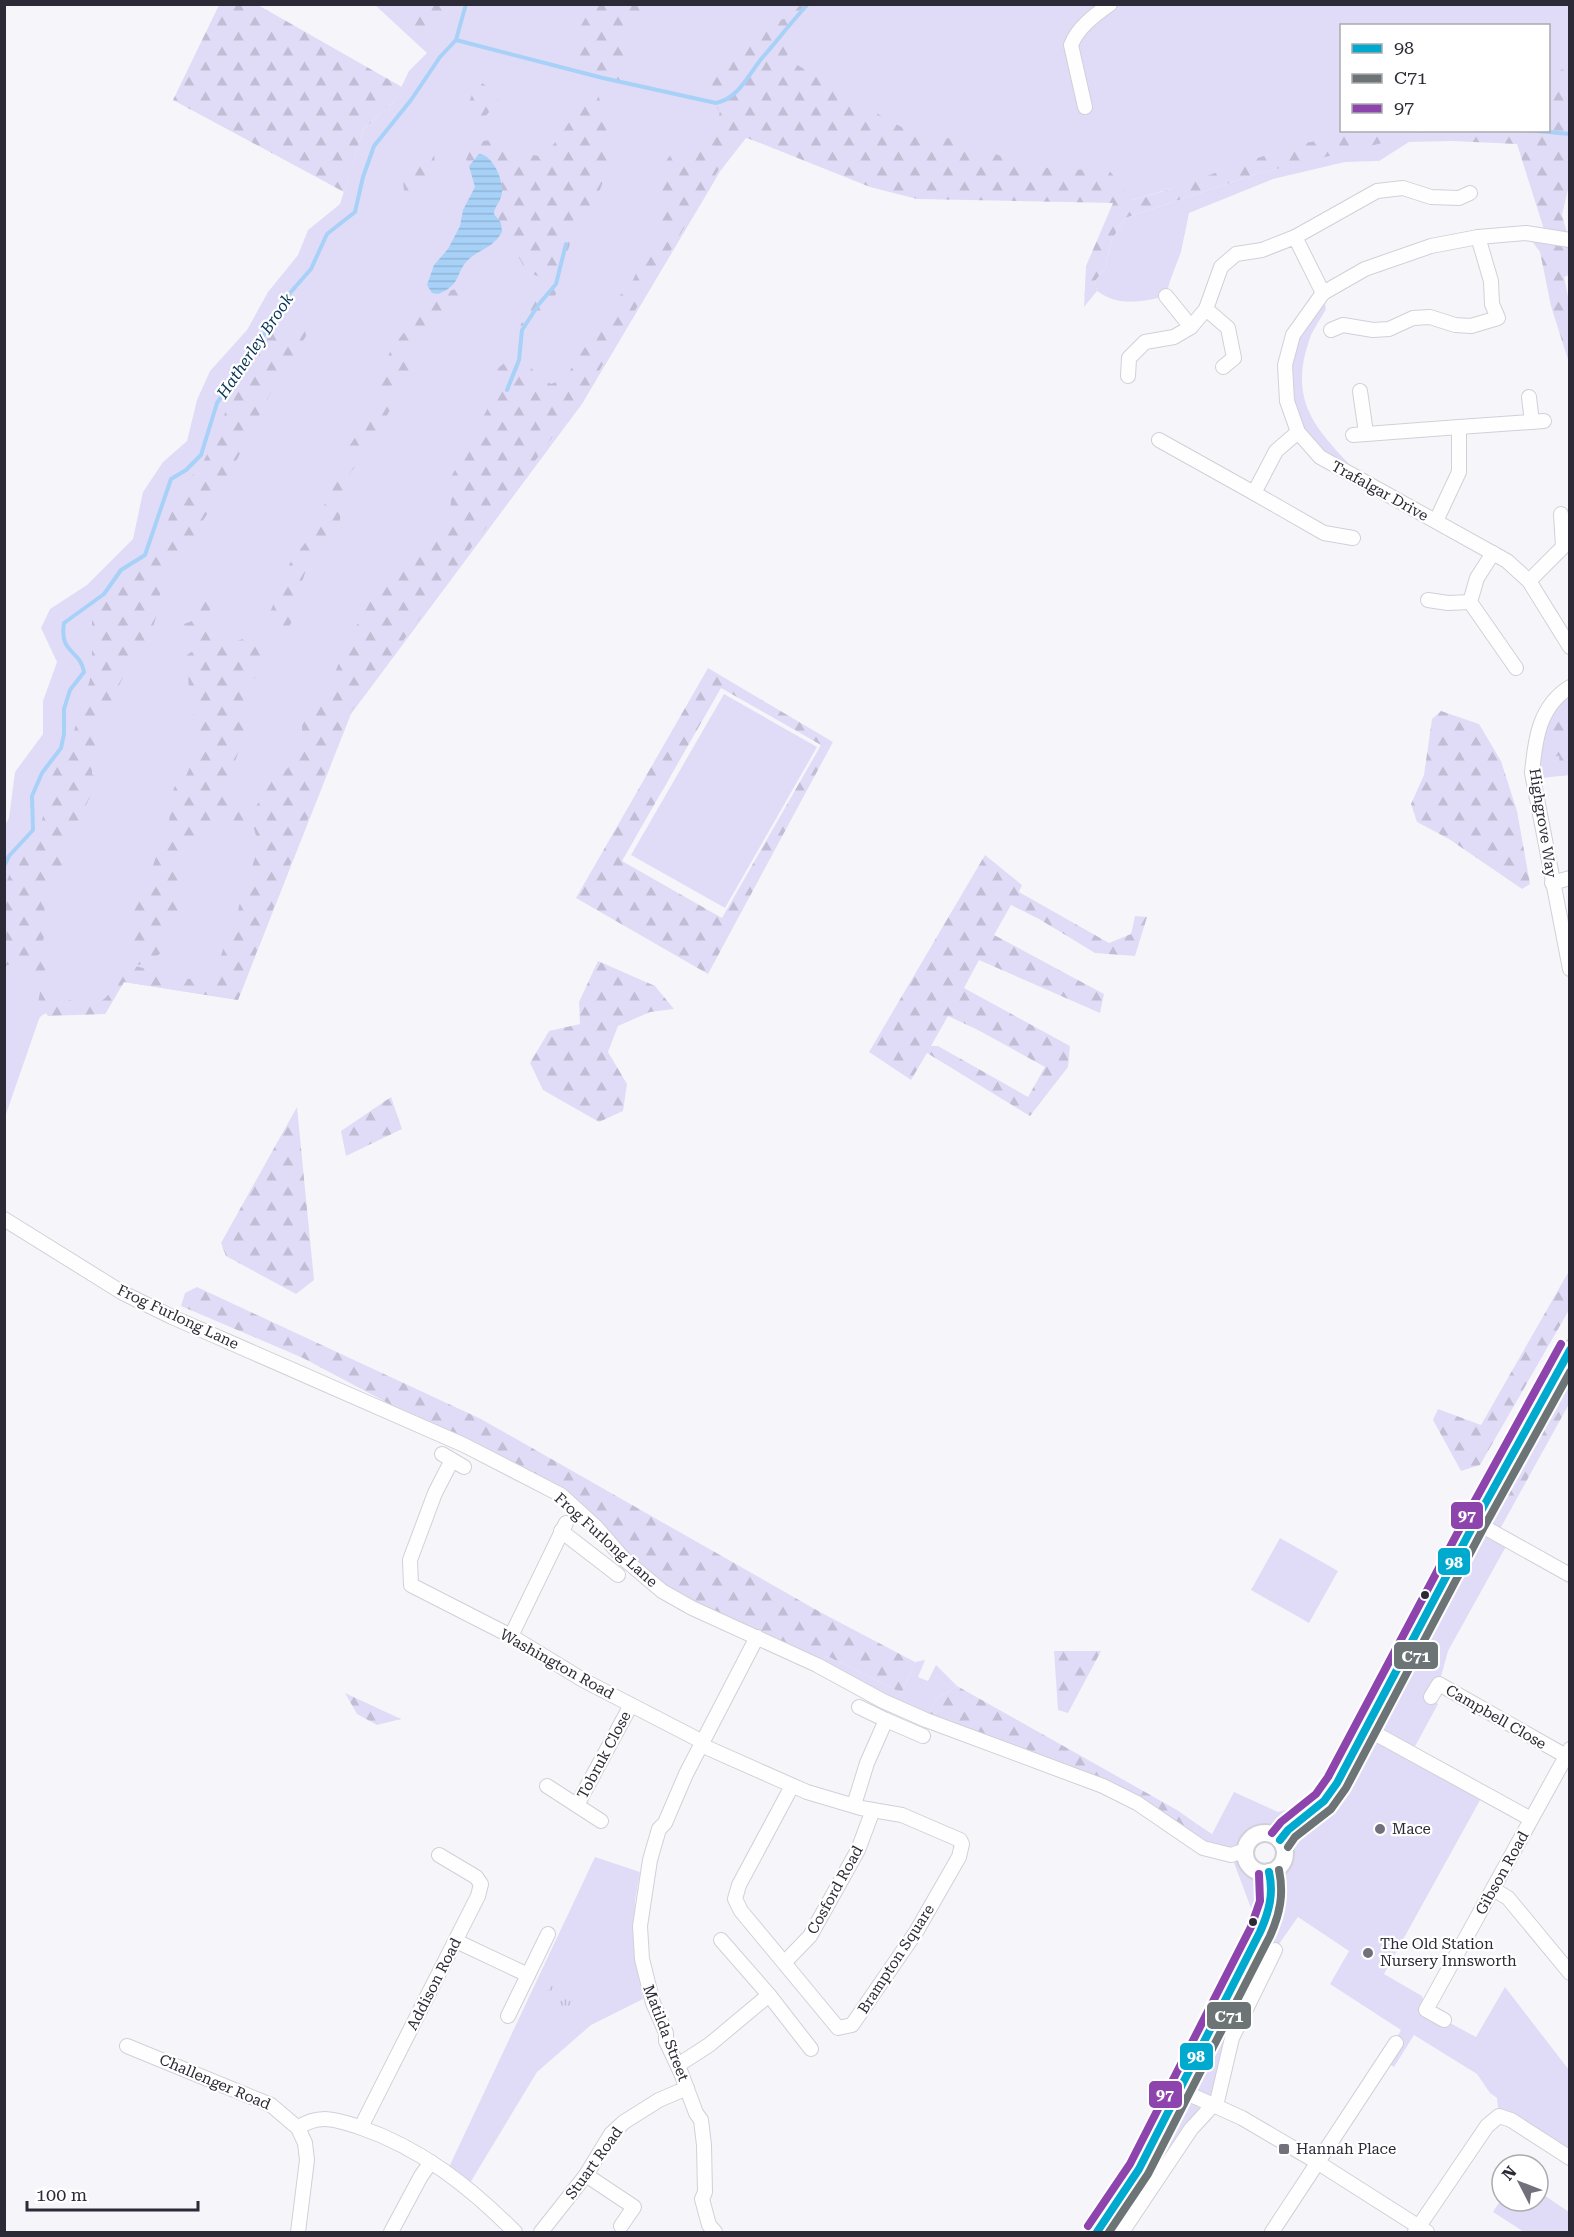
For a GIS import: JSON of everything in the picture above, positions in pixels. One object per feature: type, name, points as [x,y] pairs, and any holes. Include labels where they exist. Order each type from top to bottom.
[{"type":"street","points":[[1085,107],[1071,45],[1079,31],[1110,4]]},
{"type":"street","points":[[1128,376],[1124,356],[1145,342],[1174,337],[1191,327],[1206,309],[1221,267],[1236,254],[1263,250],[1295,237],[1377,191],[1404,188],[1431,197],[1464,199]]},
{"type":"street","name":"Trafalgar Drive","points":[[1569,240],[1526,233],[1478,237],[1431,246],[1365,269],[1323,293],[1293,335],[1285,365],[1287,401],[1298,432],[1320,457],[1507,561],[1529,581],[1569,646]]},
{"type":"street","points":[[1295,237],[1323,293]]},
{"type":"street","points":[[1338,323],[1373,330],[1389,329],[1413,318],[1430,317],[1455,325],[1471,326],[1500,322],[1492,304],[1491,281],[1478,237]]},
{"type":"street","points":[[1166,296],[1191,327]]},
{"type":"street","points":[[1206,309],[1228,328],[1239,358],[1223,367]]},
{"type":"street","points":[[1360,391],[1360,434],[1538,421],[1529,398]]},
{"type":"street","points":[[1436,521],[1459,472],[1459,428]]},
{"type":"street","points":[[1254,493],[1276,451],[1298,432]]},
{"type":"street","points":[[1159,440],[1175,441],[1254,493],[1324,533],[1353,538]]},
{"type":"street","points":[[1529,581],[1563,547],[1561,514]]},
{"type":"street","points":[[1338,550],[1339,536]]},
{"type":"street","points":[[1470,602],[1477,578],[1493,553]]},
{"type":"street","points":[[1428,600],[1448,603],[1470,602]]},
{"type":"street","points":[[1470,602],[1513,653],[1516,668]]},
{"type":"street","name":"Highgrove Way","points":[[1569,687],[1562,692],[1543,716],[1535,742],[1532,773],[1569,969]]},
{"type":"street","points":[[1552,883],[1569,878]]},
{"type":"street","name":"Frog Furlong Lane","points":[[4,1219],[123,1293],[464,1445],[561,1495],[597,1527],[624,1559],[662,1591],[692,1608],[817,1665],[884,1701],[926,1720],[1103,1786],[1137,1803],[1203,1848],[1231,1855],[1246,1850]]},
{"type":"street","points":[[1280,1840],[1288,1830],[1324,1801],[1366,1729],[1569,1349]]},
{"type":"street","name":"Washington Road","points":[[464,1467],[447,1457],[410,1560],[411,1585],[511,1636],[583,1680],[702,1743]]},
{"type":"street","points":[[1475,1522],[1569,1575]]},
{"type":"street","points":[[511,1636],[563,1527],[618,1575]]},
{"type":"street","name":"Matilda Street","points":[[715,2232],[709,2225],[702,2199],[705,2192],[701,2120],[666,2041],[666,2033],[653,2002],[645,1976],[640,1926],[650,1860],[659,1829],[665,1823],[702,1743],[757,1637]]},
{"type":"street","name":"Campbell Close","points":[[1431,1697],[1439,1684],[1568,1753]]},
{"type":"street","name":"Tobruk Close","points":[[577,1805],[631,1705]]},
{"type":"street","points":[[859,1707],[923,1736]]},
{"type":"street","points":[[854,1805],[867,1763],[886,1720]]},
{"type":"street","points":[[1366,1729],[1531,1819]]},
{"type":"street","name":"Brampton Square","points":[[702,1743],[792,1786],[854,1805],[902,1815],[960,1840],[962,1844],[959,1857],[916,1932],[852,2025],[838,2028],[741,1911],[735,1899],[739,1885],[792,1786]]},
{"type":"street","name":"Gibson Road","points":[[1444,2020],[1422,2015],[1568,1753]]},
{"type":"street","name":"Tobruk Close","points":[[547,1786],[601,1821]]},
{"type":"street","name":"Cosford Road","points":[[785,1962],[810,1936],[858,1850],[873,1810]]},
{"type":"street","points":[[1260,1834],[1271,1834],[1280,1840],[1284,1847],[1285,1857],[1278,1868],[1262,1872],[1250,1865],[1246,1850],[1249,1842],[1260,1834]]},
{"type":"street","name":"Addison Road","points":[[361,2127],[478,1896],[481,1884],[476,1877],[439,1855]]},
{"type":"street","points":[[1097,2232],[1139,2169],[1268,1913],[1273,1890],[1269,1872]]},
{"type":"street","points":[[1494,1889],[1508,1898],[1569,1973]]},
{"type":"street","points":[[508,2016],[548,1934]]},
{"type":"street","points":[[722,1940],[811,2049]]},
{"type":"street","points":[[456,1941],[528,1975]]},
{"type":"street","points":[[1122,2232],[1191,2129],[1214,2106],[1227,2063],[1229,2044],[1275,1950]]},
{"type":"street","points":[[678,2065],[709,2045],[769,1995]]},
{"type":"street","points":[[1272,2232],[1396,2043]]},
{"type":"street","name":"Challenger Road","points":[[127,2046],[271,2105],[298,2128]]},
{"type":"street","points":[[1371,2054],[1384,2061]]},
{"type":"street","name":"Stuart Road","points":[[541,2232],[586,2175],[612,2134],[624,2122],[659,2100],[687,2088]]},
{"type":"street","points":[[1180,2090],[1242,2118],[1317,2162],[1420,2231],[1486,2126],[1499,2116],[1511,2120],[1569,2158]]},
{"type":"street","points":[[298,2232],[308,2160],[305,2144],[298,2128],[306,2122],[323,2118],[361,2127],[403,2144],[456,2178],[515,2232]]},
{"type":"street","points":[[392,2232],[421,2176],[431,2162]]},
{"type":"street","points":[[586,2175],[634,2207],[621,2226]]},
{"type":"green space","points":[[219,5],[258,5],[402,87],[395,100],[363,130],[344,192],[173,100]]},
{"type":"green space","points":[[375,5],[1569,5],[1569,111],[1550,112],[1550,24],[1340,24],[1340,132],[1357,132],[1133,200],[918,195],[746,138],[721,170],[582,404],[351,714],[238,1000],[124,982],[105,1014],[50,1011],[39,1019],[5,1117],[5,825],[9,818],[15,772],[43,734],[43,701],[57,662],[41,628],[50,609],[87,585],[133,539],[143,492],[163,462],[187,441],[197,400],[210,371],[247,330],[268,292],[298,255],[308,230],[340,204],[363,130],[395,100],[409,71],[427,53]]},
{"type":"green space","points":[[416,5],[453,5],[431,34],[427,52],[395,23]]},
{"type":"green space","points":[[595,5],[645,5],[639,21],[628,34],[629,63],[623,81],[600,76],[582,59],[578,51],[580,28]]},
{"type":"green space","points":[[800,5],[818,5],[799,29],[786,58],[923,139],[952,138],[1017,162],[1059,170],[1108,169],[1133,200],[1295,145],[1352,134],[1353,132],[1427,132],[1256,174],[1125,218],[1111,241],[1106,267],[1095,281],[1097,291],[1084,307],[1086,266],[1113,203],[917,199],[870,187],[745,137],[722,164],[580,403],[347,717],[238,1000],[124,982],[105,1014],[48,1016],[38,1003],[40,992],[92,1005],[108,995],[110,980],[119,966],[135,966],[189,979],[212,973],[219,962],[226,940],[236,925],[239,906],[256,855],[258,842],[252,822],[222,822],[204,831],[183,851],[183,865],[189,883],[180,897],[180,908],[162,926],[167,944],[159,955],[142,964],[138,965],[132,956],[133,912],[142,895],[169,822],[172,793],[175,786],[186,776],[192,762],[195,744],[196,728],[189,690],[187,655],[196,649],[192,636],[183,638],[179,633],[184,624],[192,621],[196,610],[216,583],[214,602],[207,617],[206,626],[227,643],[262,634],[260,673],[247,685],[249,723],[226,786],[227,805],[252,813],[273,779],[287,769],[299,754],[302,745],[302,725],[306,712],[327,693],[346,645],[374,594],[386,579],[396,573],[407,556],[443,523],[448,515],[451,495],[449,481],[490,404],[491,383],[497,369],[516,357],[526,358],[535,374],[551,384],[559,381],[569,372],[615,300],[631,285],[639,266],[661,229],[653,190],[660,170],[677,147],[694,146],[701,143],[715,127],[720,111],[710,100],[703,87],[717,59],[744,41],[754,31],[758,20],[766,14],[775,15],[781,20],[791,16]]},
{"type":"green space","points":[[1569,66],[1570,181],[1562,215],[1569,240],[1569,275],[1564,277],[1569,301],[1569,363],[1551,306],[1540,252],[1526,233],[1546,236],[1517,144],[1451,141],[1445,132],[1550,132],[1550,76]]},
{"type":"green space","points":[[482,83],[497,93],[498,102],[482,120],[470,117],[466,111],[474,89]]},
{"type":"green space","points":[[588,87],[597,93],[603,107],[609,147],[608,169],[599,192],[582,218],[571,241],[563,265],[561,287],[537,321],[529,343],[523,349],[514,347],[516,333],[544,283],[538,276],[528,273],[512,246],[497,227],[494,211],[501,197],[497,177],[490,160],[479,154],[469,166],[466,160],[473,147],[483,141],[493,140],[535,155],[542,155],[564,131]]},
{"type":"green space","points":[[1426,132],[1445,132],[1451,141],[1409,142],[1379,161],[1345,162],[1273,179],[1189,213],[1181,252],[1166,296],[1131,302],[1114,299],[1097,291],[1095,281],[1106,267],[1111,241],[1125,218],[1256,174]]},
{"type":"green space","points":[[425,152],[434,155],[436,171],[419,194],[411,200],[404,191],[404,180],[414,174]]},
{"type":"green space","points":[[456,289],[462,298],[453,310],[424,328],[414,341],[413,357],[405,386],[384,420],[376,440],[350,473],[342,496],[339,531],[330,545],[305,573],[293,608],[292,622],[287,629],[266,633],[265,625],[290,563],[320,523],[332,474],[343,463],[348,448],[369,417],[380,389],[383,368],[393,345],[411,325],[419,308],[440,293]]},
{"type":"green space","points":[[1323,293],[1326,309],[1310,337],[1303,365],[1302,386],[1306,405],[1325,437],[1367,484],[1320,457],[1287,401],[1293,335]]},
{"type":"green space","points":[[301,326],[306,328],[306,336],[269,396],[217,499],[198,528],[188,550],[175,554],[159,598],[157,614],[148,643],[137,650],[130,661],[109,715],[102,726],[100,748],[92,762],[92,774],[99,779],[84,809],[95,818],[78,821],[77,828],[69,840],[60,871],[50,883],[44,904],[46,924],[43,942],[49,955],[46,968],[41,976],[14,963],[5,966],[5,886],[14,863],[39,835],[51,778],[70,744],[92,673],[92,618],[99,608],[155,552],[181,489],[200,467],[212,446],[233,393],[271,332],[281,338]]},
{"type":"green space","points":[[708,668],[833,742],[708,974],[576,898]],"holes":[[[721,688],[821,745],[722,918],[622,861]]]},
{"type":"green space","points":[[1569,687],[1569,775],[1533,779],[1535,742]]},
{"type":"green space","points":[[724,694],[817,747],[725,908],[631,855]]},
{"type":"green space","points":[[1569,707],[1569,733],[1564,746],[1569,751],[1569,775],[1561,776],[1559,756],[1548,757],[1549,739],[1553,726]]},
{"type":"green space","points":[[1441,711],[1479,724],[1501,761],[1517,811],[1530,884],[1522,889],[1449,839],[1417,822],[1411,804],[1424,775],[1432,719]]},
{"type":"green space","points":[[985,855],[1022,885],[1019,892],[1109,943],[1131,934],[1135,916],[1147,917],[1135,956],[1095,953],[1011,905],[994,935],[1104,994],[1100,1013],[979,960],[964,988],[1070,1046],[1068,1067],[1030,1116],[927,1053],[911,1080],[869,1052]],"holes":[[[948,1016],[1045,1067],[1028,1097],[938,1046],[931,1046]]]},
{"type":"green space","points":[[598,961],[655,986],[674,1009],[650,1012],[618,1026],[608,1052],[627,1084],[623,1111],[599,1122],[543,1090],[530,1063],[549,1031],[580,1024],[579,1002]]},
{"type":"green space","points":[[391,1097],[402,1129],[346,1156],[341,1131]]},
{"type":"green space","points":[[297,1107],[314,1280],[296,1294],[226,1256],[221,1243]]},
{"type":"green space","points":[[1569,1271],[1569,1310],[1480,1465],[1461,1471],[1433,1420],[1438,1409],[1481,1425]]},
{"type":"green space","points":[[197,1287],[481,1419],[820,1612],[915,1662],[902,1693],[827,1656],[817,1665],[662,1591],[561,1495],[303,1358],[181,1306],[185,1293]]},
{"type":"green space","points":[[1569,1376],[1569,1404],[1500,1529],[1486,1520]]},
{"type":"green space","points":[[1475,1522],[1509,1541],[1448,1651],[1439,1684],[1432,1697],[1438,1704],[1412,1752],[1484,1793],[1384,1974],[1422,1996],[1426,2010],[1476,2037],[1505,1987],[1569,2070],[1569,2158],[1499,2116],[1497,2098],[1490,2093],[1477,2074],[1414,2035],[1394,2067],[1384,2061],[1401,2030],[1330,1984],[1349,1951],[1298,1917],[1254,1982],[1235,2016],[1221,2052],[1225,2053],[1213,2097],[1197,2092],[1191,2075],[1260,1932],[1231,1855],[1191,1840],[1197,1824],[1212,1834],[1234,1792],[1278,1812],[1305,1805],[1311,1813]],"holes":[[[1264,1833],[1273,1835],[1283,1845],[1284,1858],[1273,1869],[1262,1872],[1250,1863],[1247,1857],[1248,1845],[1256,1836]]]},
{"type":"green space","points":[[1280,1538],[1338,1571],[1309,1623],[1251,1590]]},
{"type":"green space","points":[[1054,1651],[1101,1651],[1068,1713],[1058,1710]]},
{"type":"green space","points":[[827,1656],[902,1693],[915,1662],[925,1660],[918,1677],[928,1681],[936,1665],[957,1686],[936,1699],[926,1720],[817,1665]]},
{"type":"green space","points":[[957,1686],[1177,1810],[1197,1824],[1191,1840],[1137,1803],[926,1720],[936,1699]]},
{"type":"green space","points":[[345,1693],[401,1719],[377,1725],[357,1714]]},
{"type":"green space","points":[[595,1857],[640,1872],[635,1901],[634,1954],[643,1999],[591,2025],[537,2072],[470,2183],[449,2167]]},
{"type":"green space","points":[[561,1983],[572,1988],[577,1999],[572,2010],[561,2015],[550,2010],[545,1999],[550,1988]]},
{"type":"green space","points":[[1194,2102],[1200,2110],[1122,2232],[1102,2232],[1181,2104]]},
{"type":"green space","points":[[1550,2199],[1569,2212],[1569,2232],[1524,2232],[1495,2213],[1550,2213]]},
{"type":"water","points":[[479,154],[489,159],[500,178],[502,191],[494,214],[501,223],[502,232],[490,245],[469,259],[451,287],[438,294],[432,293],[427,285],[434,265],[448,249],[460,226],[463,210],[475,187],[469,166]]},
{"type":"waterway","name":"Hatherley Brook","points":[[4,866],[9,856],[33,830],[32,796],[42,773],[61,748],[64,734],[64,709],[70,690],[84,672],[82,665],[64,640],[64,623],[104,594],[121,570],[145,555],[171,479],[186,470],[201,455],[217,403],[270,326],[283,301],[311,269],[327,234],[355,212],[363,177],[374,146],[411,100],[440,57],[456,40],[466,4]]},
{"type":"waterway","points":[[456,40],[603,78],[716,103],[737,91],[808,4]]},
{"type":"waterway","points":[[1548,132],[1570,134]]},
{"type":"waterway","points":[[507,390],[519,360],[522,330],[556,284],[566,244]]},
{"type":"transit line","name":"97","points":[[1272,1833],[1281,1822],[1316,1794],[1328,1777],[1561,1344]]},
{"type":"transit line","name":"98","points":[[1280,1840],[1288,1830],[1324,1801],[1337,1783],[1475,1522],[1570,1350]]},
{"type":"transit line","name":"C71","points":[[1288,1847],[1295,1837],[1331,1809],[1346,1788],[1484,1527],[1570,1372]]},
{"type":"transit line","name":"C71","points":[[1109,2232],[1148,2174],[1270,1936],[1280,1904],[1279,1870]]},
{"type":"transit line","name":"98","points":[[1097,2232],[1139,2169],[1260,1932],[1270,1903],[1269,1872]]},
{"type":"transit line","name":"97","points":[[1088,2226],[1130,2164],[1251,1927],[1260,1901],[1259,1874]]},
{"type":"place","name":"Mace","points":[[1380,1829]]},
{"type":"place","name":"The Old Station Nursery Innsworth","points":[[1368,1953]]},
{"type":"place","name":"Hannah Place","points":[[1284,2149]]}]
